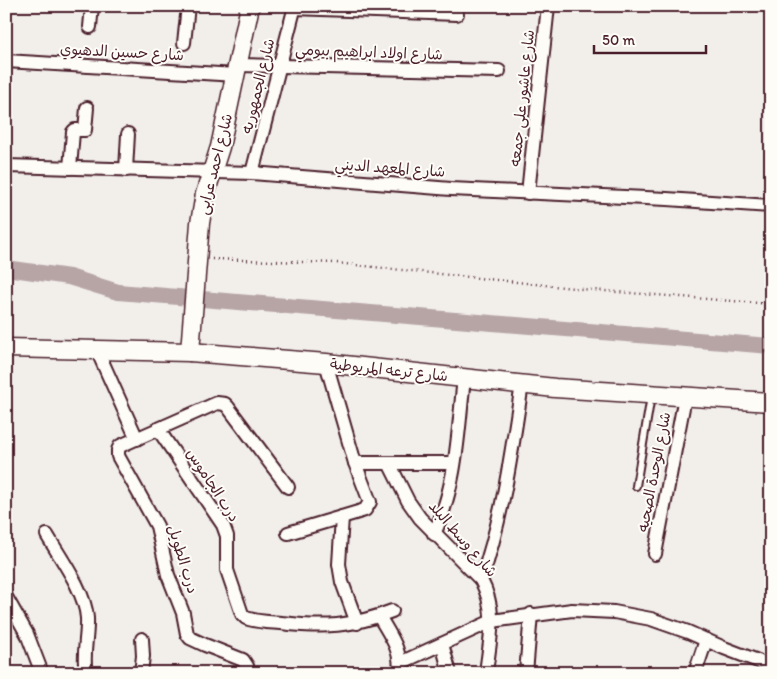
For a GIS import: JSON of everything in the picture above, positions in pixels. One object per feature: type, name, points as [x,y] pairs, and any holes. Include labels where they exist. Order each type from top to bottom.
[{"type":"main road","name":"شارع احمد عرابى","points":[[190,352],[200,223],[205,194],[220,147],[250,6]]},
{"type":"main road","name":"شارع ترعه المريوطية","points":[[6,348],[190,352],[326,363],[555,388],[771,402]]},
{"type":"street","points":[[90,27],[92,6]]},
{"type":"street","points":[[184,43],[188,6]]},
{"type":"street","name":"شارع عاشور على جمعه","points":[[528,193],[548,6]]},
{"type":"street","points":[[295,7],[457,14]]},
{"type":"street","name":"شارع الجمهوريه","points":[[252,173],[295,7]]},
{"type":"street","name":"شارع حسين الدهيوي","points":[[6,61],[237,70]]},
{"type":"street","name":"شارع اولاد ابراهيم بيومي","points":[[237,70],[280,66],[499,71]]},
{"type":"street","points":[[70,168],[73,132],[85,129],[87,108]]},
{"type":"street","points":[[126,170],[128,134]]},
{"type":"street","name":"شارع المعهد الديني","points":[[6,166],[252,173],[528,193],[771,206]]},
{"type":"street","points":[[97,350],[137,439],[217,403],[225,404],[288,487]]},
{"type":"street","points":[[288,533],[365,510],[370,502],[355,463],[326,363]]},
{"type":"street","points":[[434,534],[444,514],[454,464],[464,378]]},
{"type":"street","points":[[481,580],[492,550],[507,480],[522,384]]},
{"type":"street","name":"شارع الوحدة الصحيه","points":[[655,554],[686,397]]},
{"type":"street","name":"درب الجاموس","points":[[158,430],[223,525],[227,536],[226,570],[242,614],[246,618],[308,626],[332,626],[357,623],[392,611]]},
{"type":"street","name":"درب الطويل","points":[[137,439],[120,446],[117,453],[157,526],[168,575],[183,614],[187,634],[199,643],[243,660],[248,666],[245,673]]},
{"type":"street","points":[[355,463],[454,464]]},
{"type":"street","name":"شارع وسط البلد","points":[[389,463],[408,501],[434,534],[481,580],[491,607],[492,621],[486,673]]},
{"type":"street","points":[[342,517],[339,564],[342,582],[357,623]]},
{"type":"street","points":[[47,535],[82,596],[87,620],[86,673]]},
{"type":"street","points":[[6,597],[27,634],[42,673]]},
{"type":"street","points":[[379,616],[396,646],[400,668],[442,644],[492,621],[531,614],[572,610],[614,612],[651,619],[771,666]]},
{"type":"street","points":[[526,673],[531,614]]},
{"type":"street","points":[[141,673],[144,656],[142,639]]},
{"type":"street","points":[[695,673],[706,640]]},
{"type":"street","points":[[442,644],[450,672]]},
{"type":"lane","points":[[636,486],[652,395]]},
{"type":"path","points":[[198,259],[336,263],[592,290],[771,304]]},
{"type":"waterway","points":[[6,268],[69,277],[118,292],[771,346]]}]
